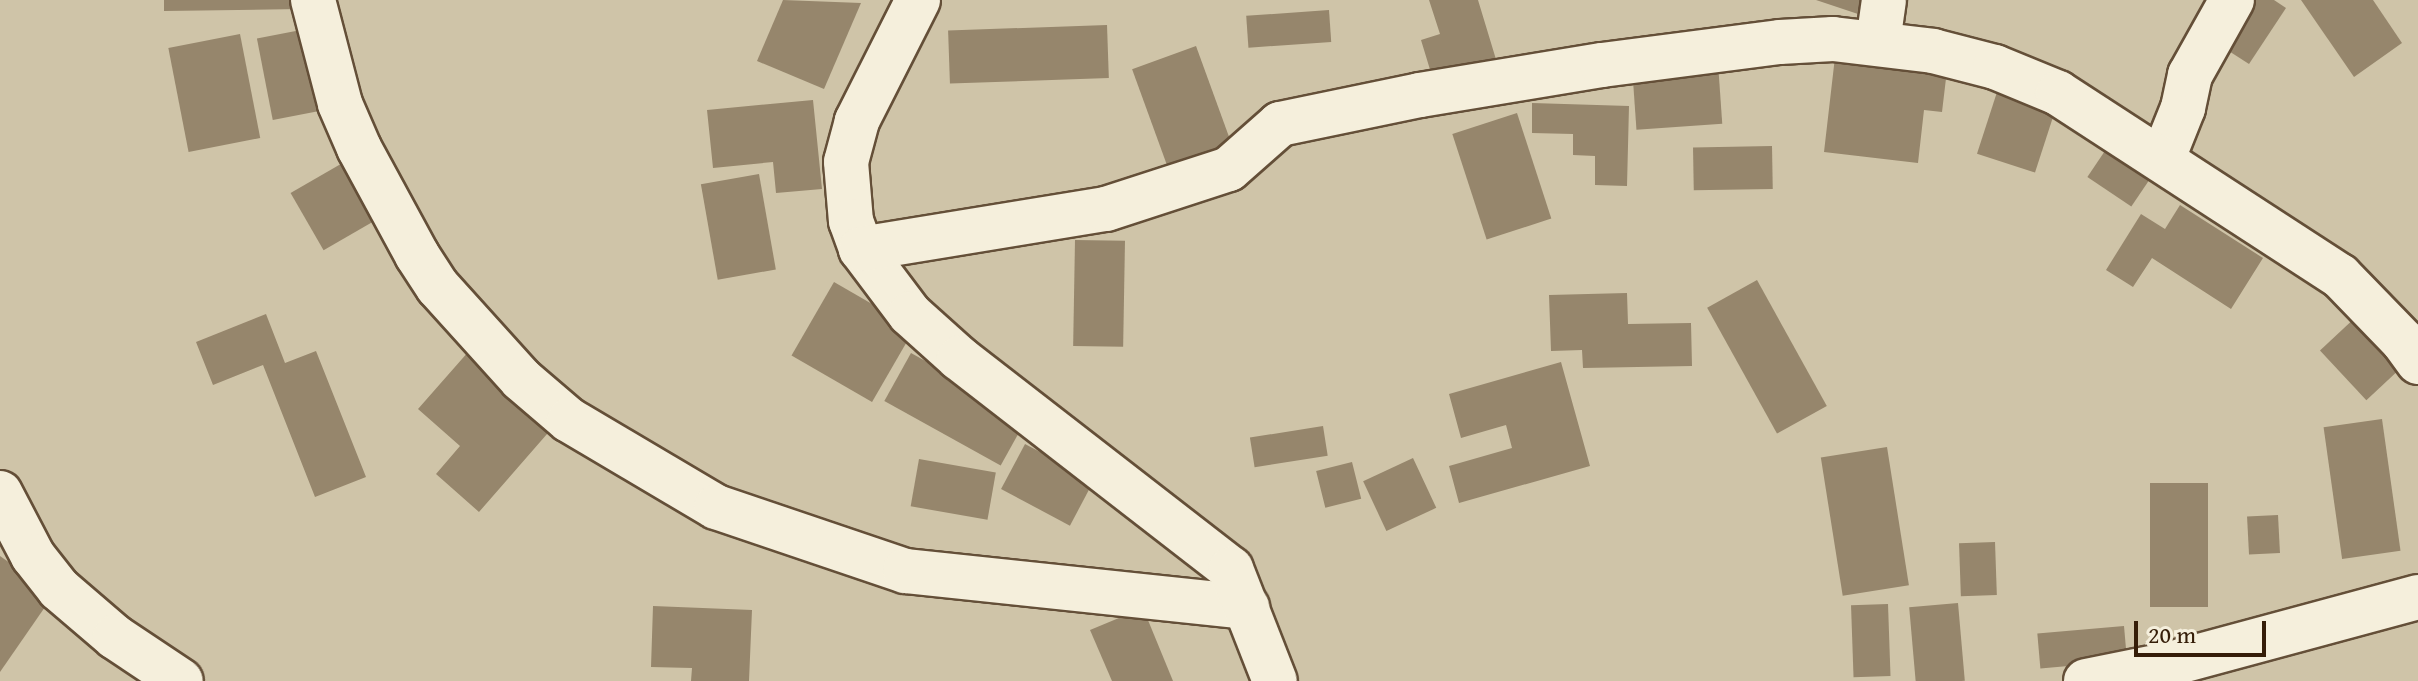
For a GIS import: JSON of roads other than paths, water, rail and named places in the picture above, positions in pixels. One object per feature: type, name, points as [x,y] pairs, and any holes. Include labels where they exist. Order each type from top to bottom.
[{"type":"street","points":[[313,0],[340,104],[359,148],[417,255],[438,287],[521,379],[569,420],[716,507],[905,571],[1247,607]]},
{"type":"street","points":[[918,0],[857,121],[846,162],[851,221],[861,249],[910,314],[959,358],[1218,557],[1237,581],[1275,681]]},
{"type":"street","points":[[1878,42],[1884,0]]},
{"type":"street","points":[[2163,158],[2183,108],[2190,75],[2232,0]]},
{"type":"street","points":[[861,249],[1106,209],[1229,169],[1280,124],[1420,95],[1602,65],[1780,42],[1833,39],[1878,42],[1995,67],[2058,93],[2163,158],[2340,276],[2403,341],[2418,362]]},
{"type":"street","points":[[0,493],[33,556],[59,589],[115,637],[181,681]]},
{"type":"street","points":[[2086,681],[2170,664],[2418,597]]}]
